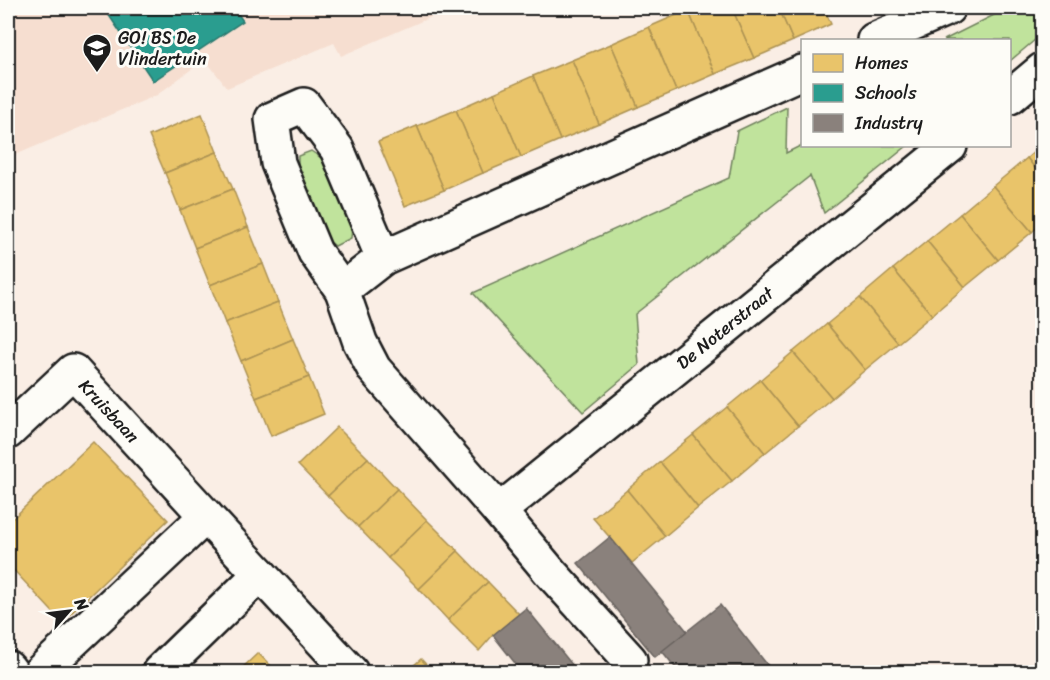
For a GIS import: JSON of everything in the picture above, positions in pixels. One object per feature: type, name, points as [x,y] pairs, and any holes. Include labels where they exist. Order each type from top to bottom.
[{"type":"street","points":[[876,39],[948,8]]},
{"type":"street","points":[[1011,96],[1042,70]]},
{"type":"street","points":[[342,290],[383,258],[801,72]]},
{"type":"street","points":[[383,258],[336,149],[304,105],[272,118],[278,163],[315,252],[342,290],[360,342],[374,369],[550,572],[630,660]]},
{"type":"street","name":"De Noterstraat","points":[[499,511],[949,147]]},
{"type":"street","name":"Kruisbaan","points":[[8,432],[73,371],[351,672]]},
{"type":"street","points":[[40,672],[206,516]]},
{"type":"street","points":[[159,672],[260,574]]},
{"type":"street","points":[[8,668],[12,672]]},
{"type":"shaded area","name":"GO! BS De Vlindertuin","points":[[8,8],[452,8],[341,56],[334,43],[227,88],[205,59],[157,95],[8,158]]},
{"type":"green space","points":[[1008,8],[1042,8],[1042,34],[1011,60],[1011,39],[946,39]]},
{"type":"green space","points":[[787,107],[786,153],[801,146],[906,147],[824,213],[810,176],[635,314],[639,365],[583,412],[473,293],[729,178],[737,131]]},
{"type":"green space","points":[[311,151],[330,164],[353,217],[351,238],[335,246],[319,232],[298,179],[298,156]]},
{"type":"building: Homes","points":[[732,8],[754,58],[715,74],[688,10]]},
{"type":"building: Homes","points":[[732,8],[779,8],[793,41],[754,58]]},
{"type":"building: Homes","points":[[779,8],[824,8],[831,24],[793,41]]},
{"type":"building: Homes","points":[[688,10],[715,74],[676,91],[649,27]]},
{"type":"building: Homes","points":[[649,27],[676,91],[638,107],[611,44]]},
{"type":"building: Homes","points":[[611,44],[638,107],[599,124],[572,60]]},
{"type":"building: Homes","points":[[572,60],[599,124],[560,140],[533,76]]},
{"type":"building: Homes","points":[[533,76],[560,140],[521,157],[494,93]]},
{"type":"building: Homes","points":[[494,93],[521,157],[483,173],[456,110]]},
{"type":"building: Homes","points":[[456,110],[483,173],[444,190],[417,126]]},
{"type":"building: Homes","points":[[202,114],[217,152],[165,173],[149,136]]},
{"type":"building: Homes","points":[[417,126],[444,190],[405,206],[378,142]]},
{"type":"building: Homes","points":[[1042,145],[1042,177],[1027,158]]},
{"type":"building: Homes","points":[[217,152],[233,189],[180,210],[165,173]]},
{"type":"building: Homes","points":[[1027,158],[1042,177],[1042,223],[1032,232],[993,186]]},
{"type":"building: Homes","points":[[993,186],[1032,232],[998,260],[960,214]]},
{"type":"building: Homes","points":[[233,189],[248,227],[195,248],[180,210]]},
{"type":"building: Homes","points":[[960,214],[998,260],[965,287],[927,241]]},
{"type":"building: Homes","points":[[248,227],[263,264],[210,285],[195,248]]},
{"type":"building: Homes","points":[[927,241],[965,287],[932,315],[893,269]]},
{"type":"building: Homes","points":[[263,264],[278,302],[225,323],[210,285]]},
{"type":"building: Homes","points":[[893,269],[932,315],[898,343],[860,297]]},
{"type":"building: Homes","points":[[860,297],[898,343],[865,370],[827,324]]},
{"type":"building: Homes","points":[[278,302],[293,339],[241,361],[225,323]]},
{"type":"building: Homes","points":[[827,324],[865,370],[832,398],[793,352]]},
{"type":"building: Homes","points":[[293,339],[309,377],[256,398],[241,361]]},
{"type":"building: Homes","points":[[793,352],[832,398],[798,426],[760,380]]},
{"type":"building: Homes","points":[[309,377],[324,414],[271,436],[256,398]]},
{"type":"building: Homes","points":[[760,380],[798,426],[765,453],[727,407]]},
{"type":"building: Homes","points":[[727,407],[765,453],[732,481],[693,435]]},
{"type":"building: Homes","points":[[337,427],[368,458],[328,496],[298,465]]},
{"type":"building: Homes","points":[[693,435],[732,481],[698,508],[660,462]]},
{"type":"building: Homes","points":[[93,442],[168,520],[62,622],[8,564],[8,523]]},
{"type":"building: Homes","points":[[368,458],[397,489],[358,527],[328,496]]},
{"type":"building: Homes","points":[[660,462],[698,508],[665,536],[627,490]]},
{"type":"building: Homes","points":[[397,489],[427,520],[388,558],[358,527]]},
{"type":"building: Homes","points":[[627,490],[665,536],[632,563],[593,518]]},
{"type":"building: Homes","points":[[427,520],[458,551],[419,589],[388,558]]},
{"type":"building: Homes","points":[[458,551],[488,582],[448,620],[419,589]]},
{"type":"building: Homes","points":[[488,582],[519,614],[493,635],[479,651],[448,620]]},
{"type":"building: Homes","points":[[258,653],[277,672],[238,672]]},
{"type":"building: Homes","points":[[421,659],[433,672],[406,672]]},
{"type":"building: Schools","points":[[104,8],[234,8],[243,21],[153,81]]},
{"type":"building: Industry","points":[[610,537],[687,631],[655,657],[578,563]]},
{"type":"building: Industry","points":[[720,605],[773,672],[679,672],[662,651]]},
{"type":"building: Industry","points":[[526,608],[578,672],[522,672],[493,635]]},
{"type":"place","name":"GO! BS De Vlindertuin","points":[[97,74]]}]
